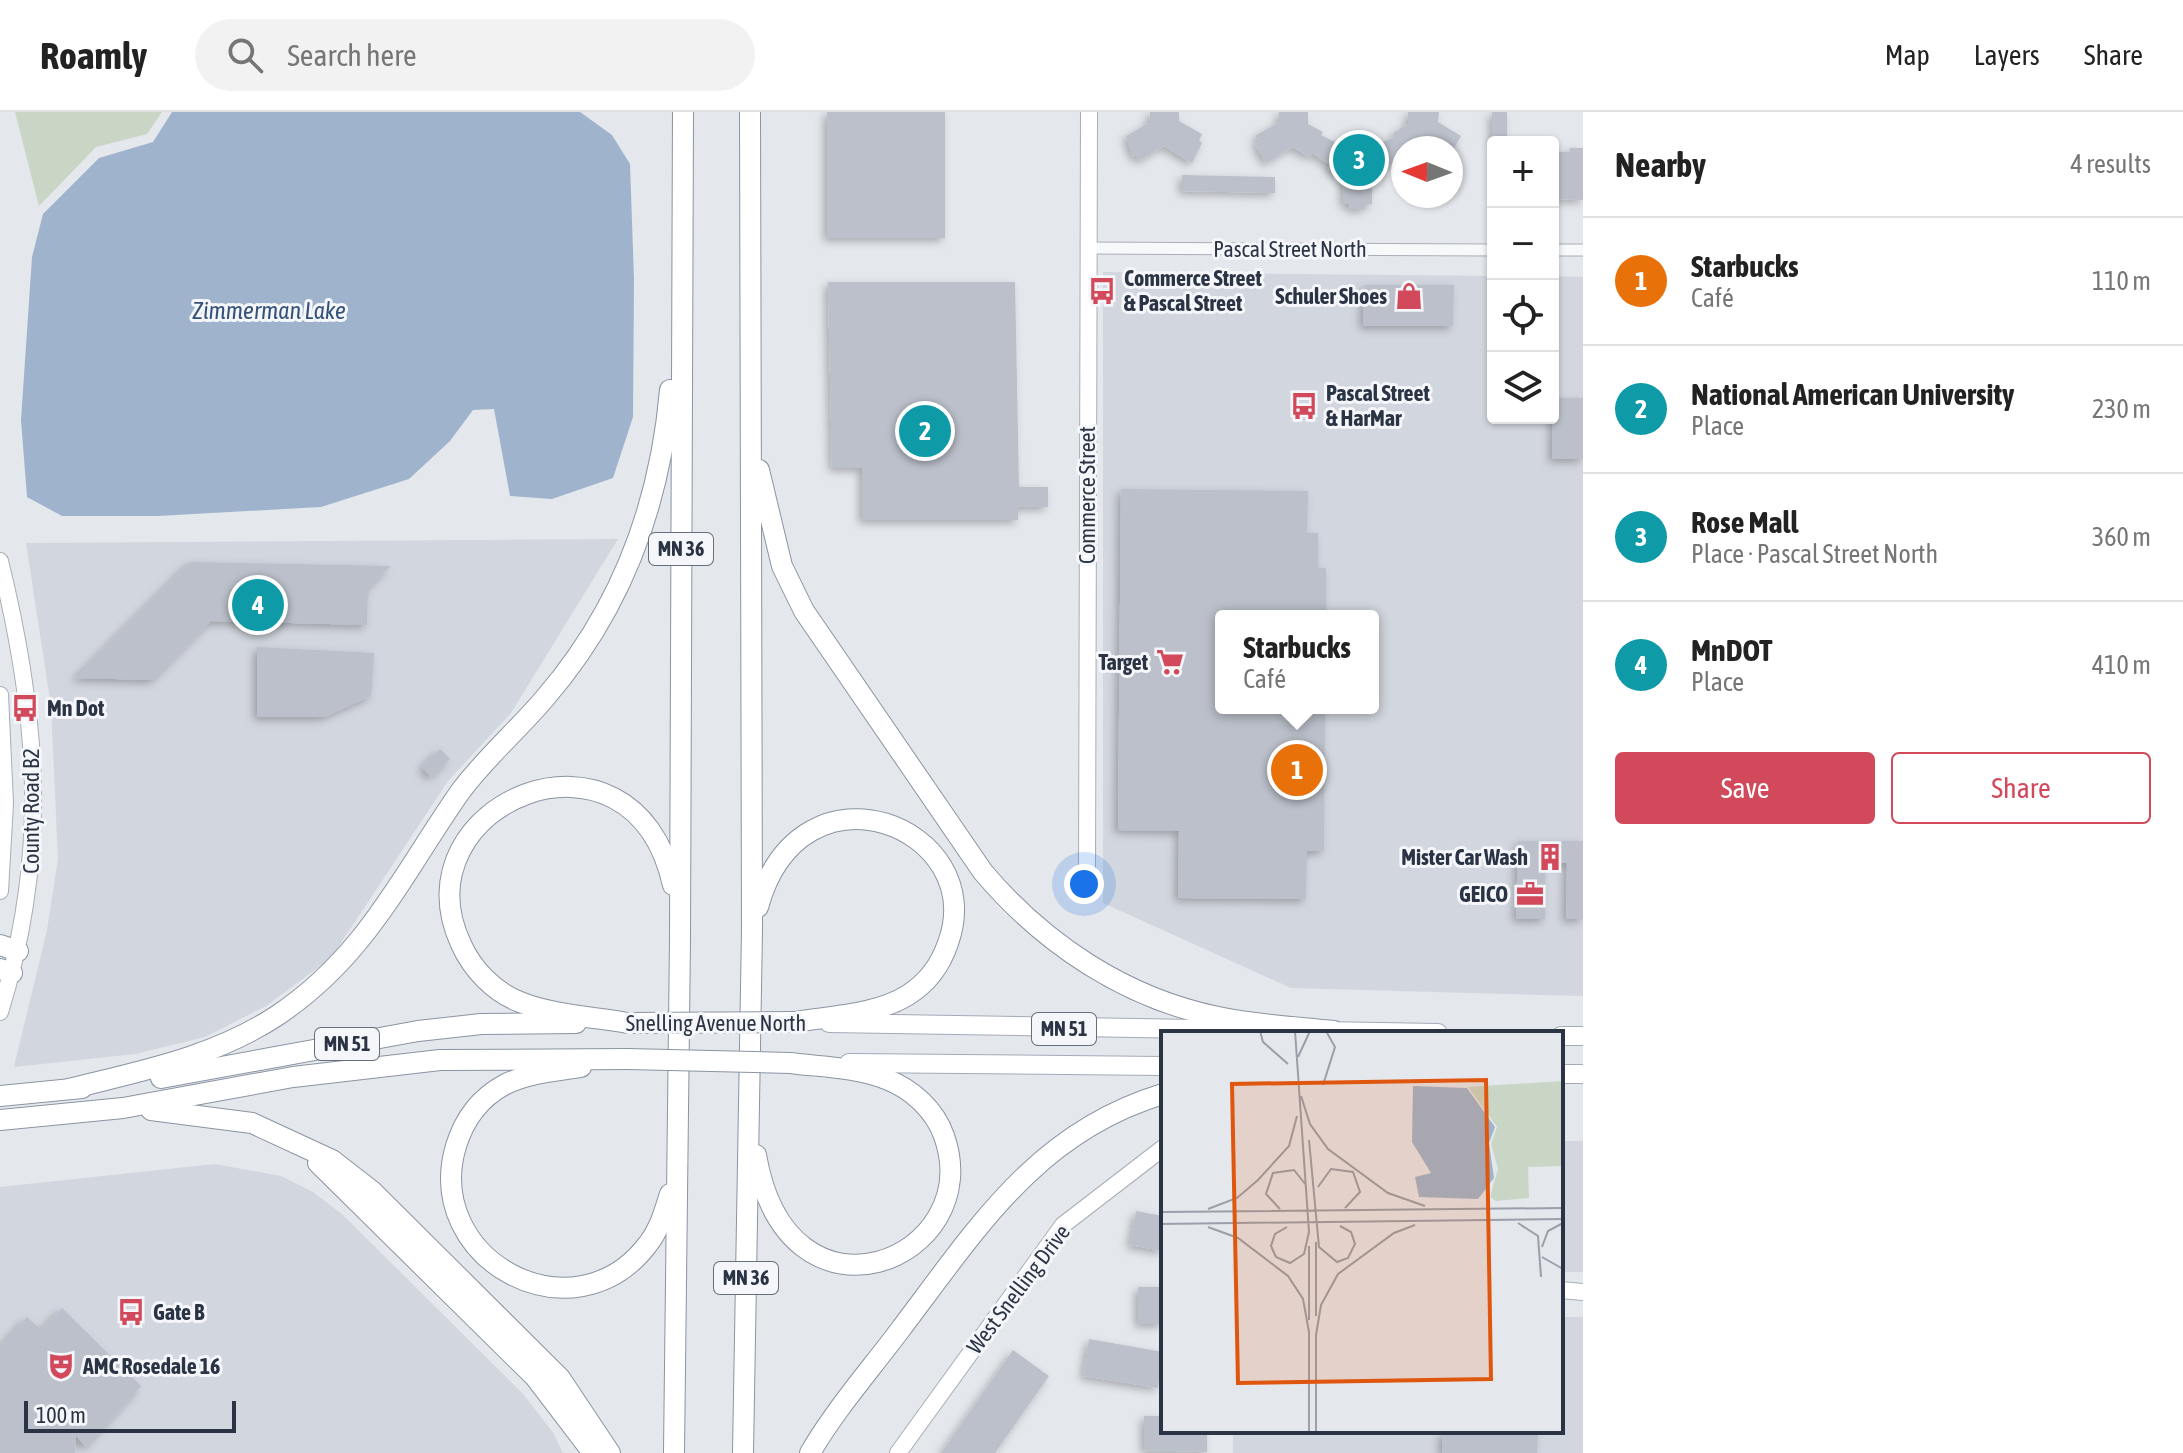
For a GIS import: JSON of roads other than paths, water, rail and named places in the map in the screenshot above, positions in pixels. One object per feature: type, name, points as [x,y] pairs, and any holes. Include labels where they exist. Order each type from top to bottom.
[{"type":"highway","name":"MN 36","points":[[674,1453],[680,939],[683,112]]},
{"type":"highway","name":"MN 36","points":[[743,1453],[752,930],[748,339],[750,112]]},
{"type":"highway","points":[[69,1089],[195,1056],[275,1017],[306,995],[350,955],[392,899],[462,790],[546,697],[589,640],[632,559],[661,459],[672,363],[682,158]]},
{"type":"highway","points":[[748,339],[764,503],[792,589],[859,693],[1001,893],[1056,943],[1140,992],[1215,1017],[1334,1031]]},
{"type":"highway","points":[[628,1023],[521,1003],[488,982],[457,936],[452,917],[453,878],[457,858],[466,841],[493,810],[524,793],[564,786],[602,794],[634,813],[660,845],[672,884],[680,939]]},
{"type":"highway","points":[[752,930],[772,867],[795,841],[827,822],[858,818],[900,828],[934,856],[943,870],[953,904],[951,935],[940,961],[923,983],[890,1004],[795,1022]]},
{"type":"highway","name":"Snelling Avenue North","points":[[9,1095],[189,1073],[439,1028],[481,1024],[795,1022]]},
{"type":"highway","points":[[627,1059],[528,1076],[506,1084],[477,1106],[459,1136],[454,1153],[454,1189],[465,1229],[487,1259],[519,1280],[558,1289],[584,1286],[622,1270],[649,1244],[658,1229],[675,1179]]},
{"type":"highway","name":"Snelling Avenue North","points":[[2,1120],[123,1108],[293,1077],[425,1061],[627,1059],[790,1063]]},
{"type":"highway","points":[[750,1102],[765,1195],[777,1220],[796,1243],[830,1262],[859,1265],[900,1254],[921,1238],[942,1208],[950,1182],[946,1141],[930,1111],[918,1098],[888,1079],[869,1073],[790,1063]]},
{"type":"highway","points":[[810,1453],[980,1224],[1024,1174],[1081,1130],[1112,1113],[1161,1095]]},
{"type":"highway","points":[[123,1108],[214,1115],[252,1123],[332,1160],[396,1214],[560,1378],[610,1453]]},
{"type":"highway","points":[[295,1141],[535,1377],[593,1453]]},
{"type":"main road","name":"Snelling Avenue North","points":[[795,1022],[1334,1031]]},
{"type":"main road","name":"Snelling Avenue North","points":[[790,1063],[1161,1066]]},
{"type":"street","name":"Commerce Street","points":[[1087,878],[1089,112]]},
{"type":"street","name":"Pascal Street North","points":[[1088,248],[1487,250]]},
{"type":"street","points":[[1559,250],[1583,250]]},
{"type":"street","name":"County Road B2","points":[[0,561],[34,754],[35,824],[30,891],[9,948],[0,1012]]},
{"type":"street","name":"County Road B2","points":[[0,695],[5,780],[0,891]]},
{"type":"street","name":"West Snelling Drive","points":[[898,1453],[1063,1225],[1161,1150]]},
{"type":"street","points":[[1563,1290],[1583,1292]]},
{"type":"water","name":"Zimmerman Lake","points":[[172,112],[580,112],[612,135],[630,164],[634,279],[633,417],[613,478],[552,499],[510,496],[494,409],[473,410],[450,441],[409,479],[321,507],[158,516],[62,516],[27,497],[21,420],[32,257],[43,214],[99,158],[153,142]]},
{"type":"place","name":"Rose Mall","points":[[1359,160]]},
{"type":"place","name":"Commerce Street & Pascal Street","points":[[1102,291]]},
{"type":"place","name":"Schuler Shoes","points":[[1409,296]]},
{"type":"place","name":"Pascal Street & HarMar","points":[[1304,406]]},
{"type":"place","name":"National American University","points":[[925,431]]},
{"type":"place","name":"MnDOT","points":[[258,605]]},
{"type":"place","name":"Target","points":[[1170,662]]},
{"type":"place","name":"Mn Dot","points":[[25,708]]},
{"type":"place","name":"Starbucks","points":[[1297,770]]},
{"type":"place","name":"Mister Car Wash","points":[[1550,857]]},
{"type":"place","name":"GEICO","points":[[1530,894]]},
{"type":"place","name":"Gate B","points":[[131,1312]]},
{"type":"place","name":"AMC Rosedale 16","points":[[61,1366]]}]
